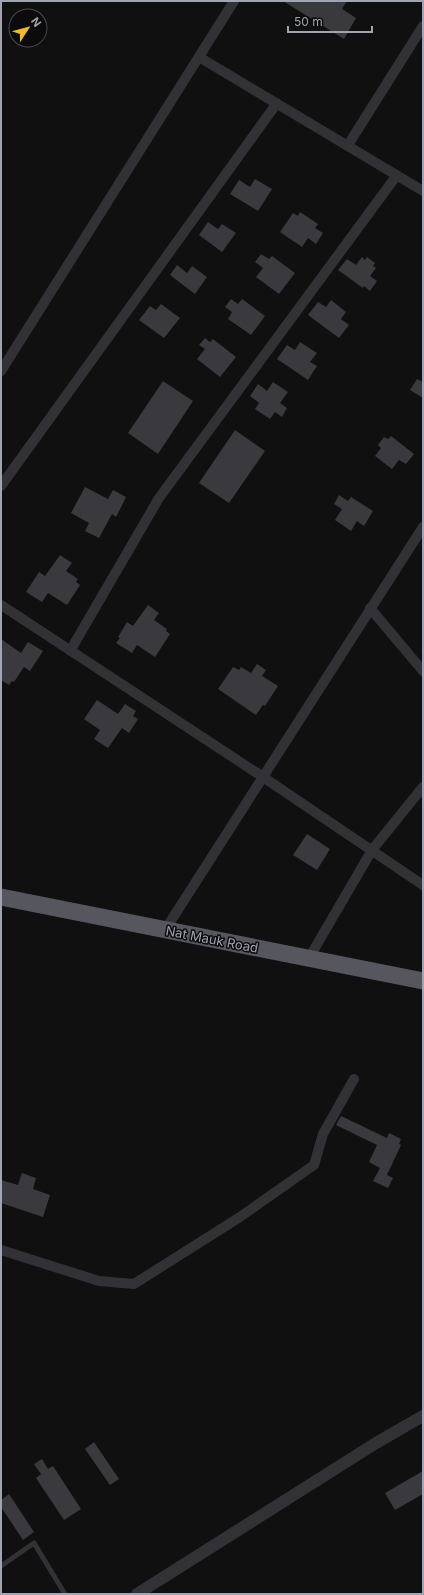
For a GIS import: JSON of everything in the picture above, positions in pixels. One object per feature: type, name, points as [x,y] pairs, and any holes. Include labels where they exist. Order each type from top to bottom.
[{"type":"highway","name":"Nat Mauk Road","points":[[1,896],[423,981]]},
{"type":"street","points":[[1,370],[234,1]]},
{"type":"street","points":[[348,145],[423,26]]},
{"type":"street","points":[[199,57],[423,191]]},
{"type":"street","points":[[1,486],[277,103]]},
{"type":"street","points":[[70,651],[159,498],[397,175]]},
{"type":"street","points":[[165,930],[423,527]]},
{"type":"street","points":[[1,606],[263,777],[423,885]]},
{"type":"street","points":[[370,608],[423,671]]},
{"type":"street","points":[[309,958],[372,850],[423,787]]},
{"type":"street","points":[[1,1250],[99,1281],[134,1284],[240,1217],[314,1165],[323,1134],[354,1079]]},
{"type":"street","points":[[137,1594],[376,1442],[423,1416]]},
{"type":"lane","points":[[1,1566],[34,1543],[65,1594]]},
{"type":"building","points":[[283,1],[347,1],[342,9],[356,18],[344,39]]},
{"type":"building","points":[[255,179],[272,189],[258,211],[230,194],[239,180],[250,187]]},
{"type":"building","points":[[300,212],[318,224],[315,228],[323,233],[316,244],[308,238],[302,247],[280,232],[293,213],[298,216]]},
{"type":"building","points":[[208,222],[218,229],[222,224],[236,233],[222,252],[199,235]]},
{"type":"building","points":[[261,254],[269,259],[272,256],[295,273],[279,294],[256,277],[263,268],[255,262]]},
{"type":"building","points":[[362,257],[365,260],[367,257],[375,263],[373,266],[376,268],[370,276],[377,281],[370,291],[364,286],[363,288],[338,270],[347,259],[356,265]]},
{"type":"building","points":[[177,265],[187,273],[192,266],[207,277],[195,294],[170,275]]},
{"type":"building","points":[[231,299],[238,304],[242,299],[265,316],[251,335],[228,319],[232,312],[225,307]]},
{"type":"building","points":[[331,300],[346,312],[341,319],[349,325],[339,338],[308,315],[318,302],[326,307]]},
{"type":"building","points":[[161,304],[180,318],[164,338],[139,320],[150,306],[156,310]]},
{"type":"building","points":[[205,338],[210,342],[213,339],[236,357],[220,377],[197,359],[205,349],[199,345]]},
{"type":"building","points":[[300,342],[317,353],[310,362],[317,366],[308,380],[277,359],[287,345],[295,350]]},
{"type":"building","points":[[417,379],[423,382],[423,398],[410,390]]},
{"type":"building","points":[[163,381],[193,401],[158,454],[128,433]]},
{"type":"building","points":[[273,382],[288,392],[280,403],[287,408],[282,417],[275,412],[270,419],[255,409],[259,403],[250,396],[258,384],[267,391]]},
{"type":"building","points":[[235,430],[265,451],[229,503],[199,483]]},
{"type":"building","points":[[391,436],[414,454],[406,464],[399,460],[392,469],[375,456],[381,448],[378,445],[384,437],[388,439]]},
{"type":"building","points":[[85,487],[108,499],[113,490],[126,497],[116,517],[112,514],[99,538],[85,531],[89,523],[71,513]]},
{"type":"building","points":[[339,495],[348,501],[351,497],[373,511],[364,526],[357,521],[351,531],[335,520],[342,509],[334,504]]},
{"type":"building","points":[[60,555],[72,563],[66,571],[78,579],[76,582],[80,585],[67,605],[48,593],[42,602],[26,592],[39,572],[45,576]]},
{"type":"building","points":[[148,605],[159,613],[154,620],[167,629],[166,631],[170,634],[155,657],[137,645],[132,653],[116,643],[120,638],[118,637],[127,622],[133,626]]},
{"type":"building","points":[[1,639],[21,653],[28,642],[43,651],[30,671],[24,667],[14,682],[12,681],[9,685],[1,680]]},
{"type":"building","points":[[257,664],[266,670],[262,676],[278,686],[265,706],[263,705],[256,715],[218,689],[233,667],[239,670],[241,667],[251,673]]},
{"type":"building","points":[[97,700],[118,714],[125,704],[136,711],[133,716],[138,719],[129,733],[122,728],[108,748],[94,739],[100,730],[84,719]]},
{"type":"building","points":[[307,834],[330,849],[317,870],[293,855]]},
{"type":"building","points":[[341,1116],[387,1138],[389,1133],[401,1139],[399,1144],[401,1145],[387,1175],[393,1178],[388,1188],[373,1181],[380,1168],[369,1162],[377,1145],[336,1125]]},
{"type":"building","points":[[22,1173],[36,1178],[33,1189],[50,1195],[43,1217],[1,1203],[1,1180],[18,1185]]},
{"type":"building","points":[[94,1442],[119,1479],[110,1485],[85,1449]]},
{"type":"building","points":[[42,1459],[48,1469],[53,1466],[81,1509],[64,1520],[36,1478],[41,1474],[34,1464]]},
{"type":"building","points":[[423,1471],[423,1494],[395,1510],[385,1493]]},
{"type":"building","points":[[9,1494],[34,1532],[23,1540],[1,1507],[1,1500]]}]
